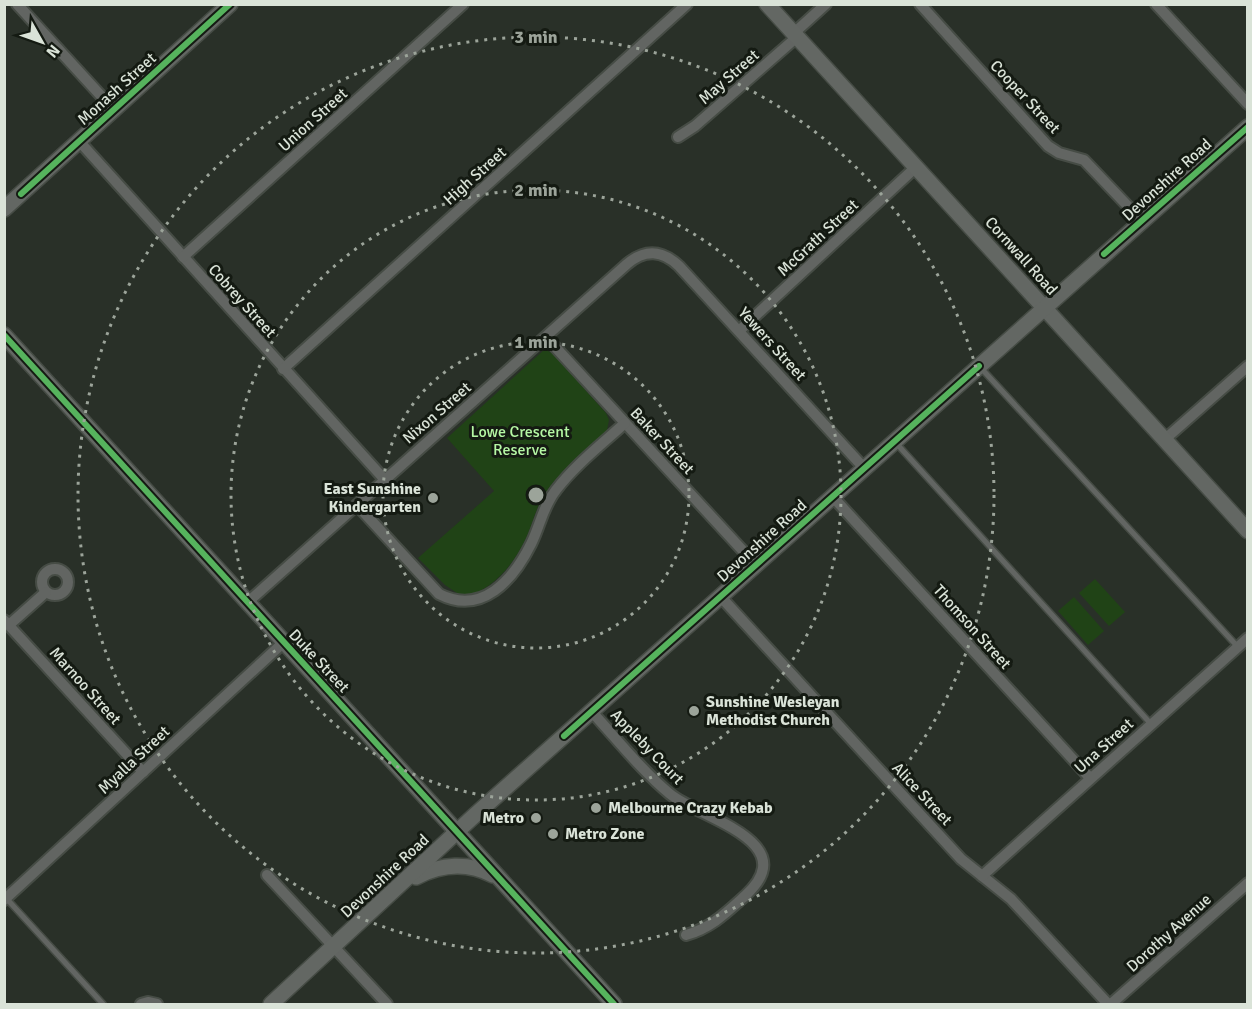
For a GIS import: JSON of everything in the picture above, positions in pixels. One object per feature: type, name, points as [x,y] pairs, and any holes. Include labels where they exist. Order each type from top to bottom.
[{"type":"street","points":[[17,4],[114,110]]},
{"type":"street","name":"Monash Street","points":[[4,209],[230,4]]},
{"type":"street","name":"Union Street","points":[[183,257],[463,4]]},
{"type":"street","name":"High Street","points":[[283,369],[687,4]]},
{"type":"street","name":"Cornwall Road","points":[[767,4],[1248,531]]},
{"type":"street","points":[[795,35],[826,4]]},
{"type":"street","name":"Cooper Street","points":[[920,4],[1048,146],[1059,153],[1084,160],[1142,220]]},
{"type":"street","points":[[1156,4],[1248,104]]},
{"type":"street","name":"May Street","points":[[678,137],[690,131],[795,35]]},
{"type":"street","name":"Devonshire Road","points":[[271,1005],[591,711],[1248,127]]},
{"type":"street","name":"Cobrey Street","points":[[79,141],[385,480]]},
{"type":"street","name":"McGrath Street","points":[[740,330],[916,167]]},
{"type":"street","name":"Yewers Street","points":[[650,253],[671,259],[740,330],[864,468]]},
{"type":"street","name":"Nixon Street","points":[[248,602],[635,258],[650,253]]},
{"type":"street","name":"Duke Street","points":[[4,335],[615,1005]]},
{"type":"street","name":"Baker Street","points":[[546,337],[756,565]]},
{"type":"street","points":[[1164,440],[1248,366]]},
{"type":"street","points":[[357,505],[439,594],[450,600],[478,601],[500,585],[523,557],[555,490],[625,423]]},
{"type":"street","name":"Thomson Street","points":[[832,496],[1090,778]]},
{"type":"street","points":[[7,623],[46,592]]},
{"type":"street","name":"Alice Street","points":[[720,596],[961,859],[1011,900],[1109,1005]]},
{"type":"street","name":"Marnoo Street","points":[[7,623],[143,772]]},
{"type":"street","name":"Una Street","points":[[982,876],[1248,638]]},
{"type":"street","name":"Myalla Street","points":[[5,899],[284,642]]},
{"type":"street","name":"Appleby Court","points":[[591,711],[666,791],[682,802],[735,828],[758,852],[762,871],[754,887],[714,924],[686,936]]},
{"type":"street","points":[[401,885],[425,872],[463,866],[484,871],[498,878]]},
{"type":"street","points":[[267,874],[387,1005]]},
{"type":"street","name":"Dorothy Avenue","points":[[1109,1005],[1248,883]]},
{"type":"street","points":[[141,1005],[148,1002],[157,1005]]},
{"type":"lane","points":[[979,366],[1238,647]]},
{"type":"lane","points":[[894,442],[1151,724]]},
{"type":"lane","points":[[5,899],[103,1005]]},
{"type":"green space","name":"Lowe Crescent Reserve","points":[[545,349],[553,354],[606,413],[609,420],[607,430],[544,494],[522,546],[509,566],[484,589],[463,597],[445,585],[418,558],[494,491],[447,438]]},
{"type":"green space","points":[[1095,579],[1125,612],[1109,626],[1079,593]]},
{"type":"green space","points":[[1074,597],[1104,631],[1088,645],[1058,611]]},
{"type":"cycle path","points":[[21,194],[230,4]]},
{"type":"cycle path","points":[[1104,254],[1248,127]]},
{"type":"cycle path","points":[[4,335],[614,1004]]},
{"type":"cycle path","points":[[564,736],[979,366]]},
{"type":"place","name":"East Sunshine Kindergarten","points":[[433,498]]},
{"type":"place","name":"Sunshine Wesleyan Methodist Church","points":[[694,711]]},
{"type":"place","name":"Melbourne Crazy Kebab","points":[[596,808]]},
{"type":"place","name":"Metro","points":[[536,818]]},
{"type":"place","name":"Metro Zone","points":[[553,834]]}]
